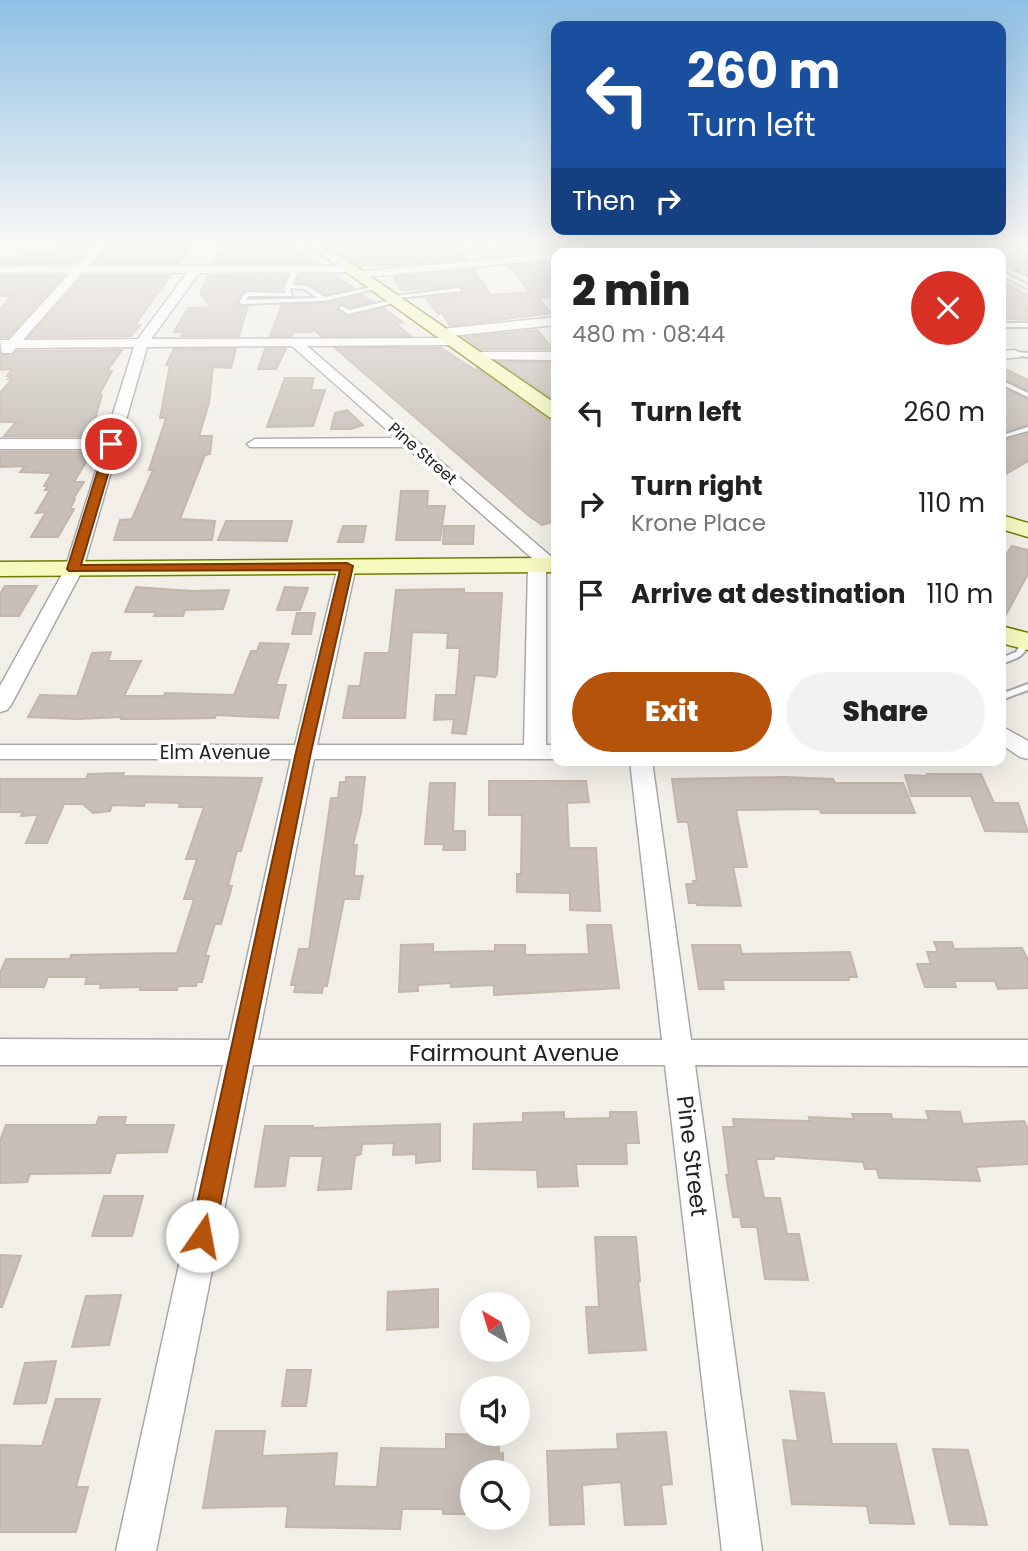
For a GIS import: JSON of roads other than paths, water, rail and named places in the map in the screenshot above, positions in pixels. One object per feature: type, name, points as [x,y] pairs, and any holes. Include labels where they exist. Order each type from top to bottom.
[{"type":"street","points":[[0,357],[6,344],[33,316]]},
{"type":"street","points":[[0,705],[74,569],[142,343],[161,316]]},
{"type":"street","points":[[418,316],[479,356],[551,409]]},
{"type":"street","points":[[6,344],[295,342],[448,337],[551,322]]},
{"type":"street","name":"Pine Street","points":[[295,342],[548,565]]},
{"type":"street","points":[[479,356],[551,356]]},
{"type":"street","points":[[255,444],[411,442]]},
{"type":"street","points":[[0,444],[111,444]]},
{"type":"street","points":[[1006,523],[1028,530]]},
{"type":"street","points":[[0,569],[548,565],[546,752]]},
{"type":"street","points":[[136,1551],[304,752],[347,566]]},
{"type":"street","points":[[1006,635],[1028,641]]},
{"type":"street","points":[[1006,737],[1028,752]]},
{"type":"street","name":"Elm Avenue","points":[[0,752],[546,752]]},
{"type":"street","points":[[1006,752],[1028,752]]},
{"type":"street","name":"Pine Street","points":[[642,766],[742,1551]]},
{"type":"street","name":"Fairmount Avenue","points":[[0,1052],[1028,1054]]},
{"type":"lane","points":[[1006,326],[1028,325]]},
{"type":"lane","points":[[1006,384],[1028,395]]},
{"type":"lane","points":[[1006,435],[1028,429]]},
{"type":"lane","points":[[1006,659],[1019,654],[1028,641]]},
{"type":"lane","points":[[1006,695],[1028,687]]}]
